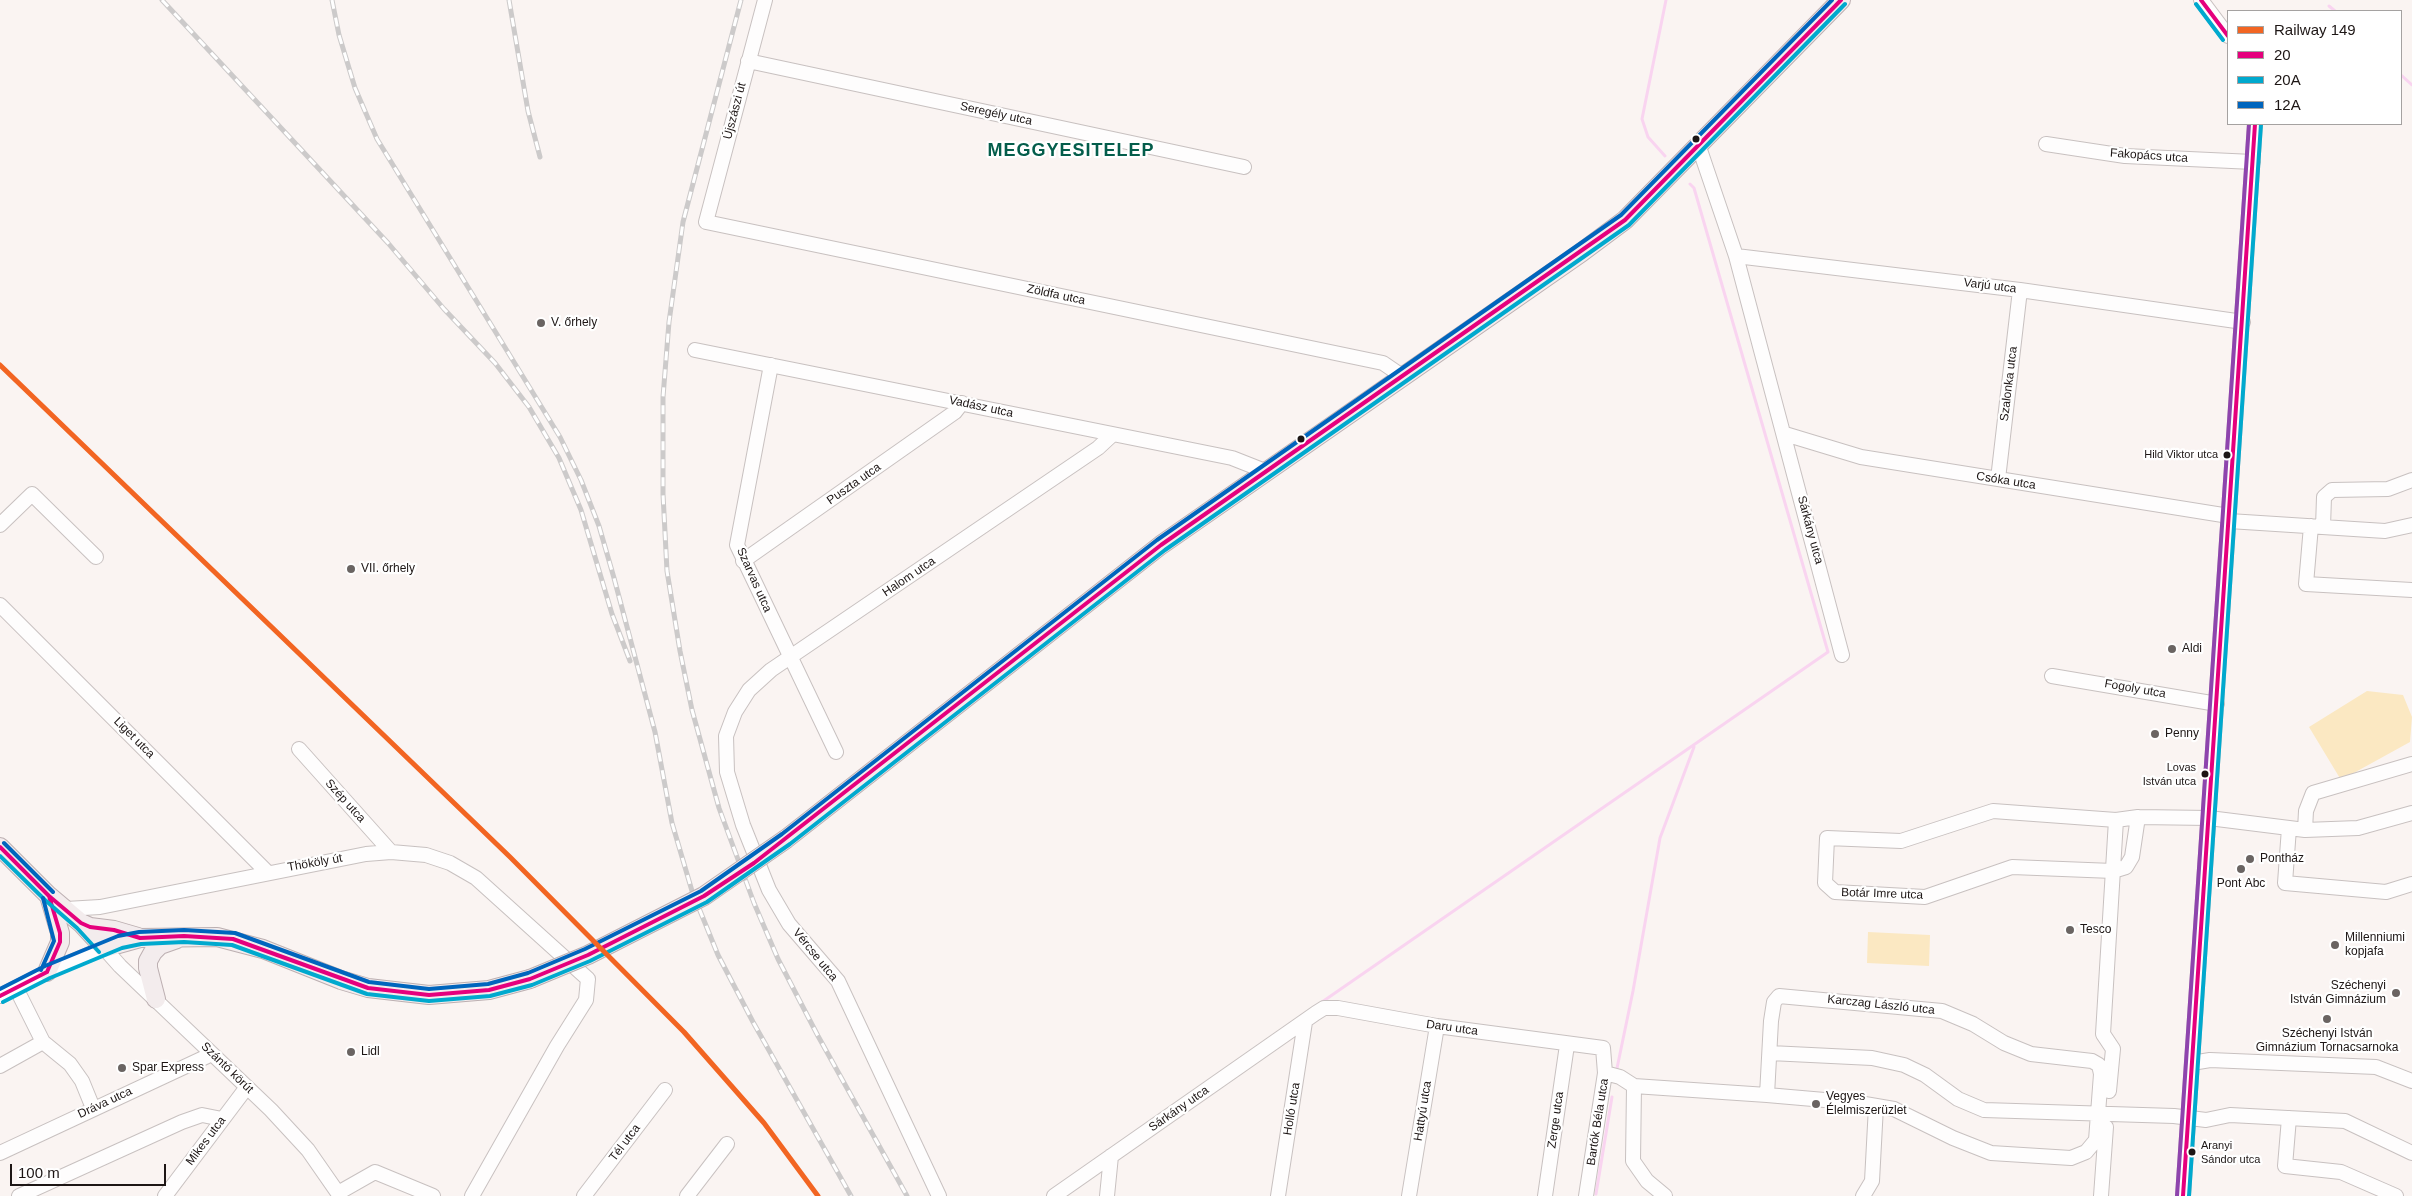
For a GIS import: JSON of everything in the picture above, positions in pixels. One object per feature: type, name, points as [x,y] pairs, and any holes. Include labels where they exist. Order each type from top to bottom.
[{"type":"main road","points":[[0,847],[49,896],[81,923],[104,948],[140,938],[184,936],[233,940],[341,980],[397,992],[429,995],[489,990],[530,979],[588,955],[704,896],[786,839],[1161,545],[1582,252],[1625,220],[1699,147],[1841,0]]},
{"type":"main road","points":[[47,972],[60,942],[60,933],[49,896]]},
{"type":"main road","points":[[81,923],[90,927],[114,930],[140,938]]},
{"type":"main road","points":[[156,999],[148,968],[149,959],[160,945],[184,936]]},
{"type":"street","name":"Újszászi út","points":[[706,222],[765,0]]},
{"type":"street","points":[[2201,0],[2227,35]]},
{"type":"street","name":"Seregély utca","points":[[748,61],[1244,167]]},
{"type":"street","points":[[2183,1196],[2255,125]]},
{"type":"street","name":"Fakopács utca","points":[[2046,144],[2124,156],[2253,162]]},
{"type":"street","name":"Sárkány utca","points":[[1699,147],[1736,256],[1785,434],[1842,655]]},
{"type":"street","name":"Zöldfa utca","points":[[706,222],[1383,363],[1402,376]]},
{"type":"street","name":"Varjú utca","points":[[1736,256],[2020,290],[2243,322]]},
{"type":"street","name":"Szalonka utca","points":[[1998,479],[2020,290]]},
{"type":"street","name":"Vadász utca","points":[[695,350],[1232,458],[1265,471]]},
{"type":"street","name":"Szarvas utca","points":[[771,365],[737,545],[836,752]]},
{"type":"street","name":"Puszta utca","points":[[743,561],[955,412],[962,404]]},
{"type":"street","name":"Csóka utca","points":[[1785,434],[1861,457],[2229,518]]},
{"type":"street","name":"Halom utca","points":[[726,736],[735,712],[749,690],[771,670],[1090,453],[1112,435]]},
{"type":"street","points":[[2412,480],[2388,489],[2332,490],[2324,497],[2306,584],[2412,590]]},
{"type":"street","points":[[0,526],[32,494],[96,557]]},
{"type":"street","points":[[2229,518],[2317,527],[2385,531],[2412,525]]},
{"type":"street","name":"Liget utca","points":[[0,605],[267,872]]},
{"type":"street","name":"Fogoly utca","points":[[2052,676],[2217,704]]},
{"type":"street","name":"Vércse utca","points":[[726,736],[727,772],[743,825],[768,890],[789,924],[838,981],[939,1196]]},
{"type":"street","name":"Szép utca","points":[[299,749],[391,852]]},
{"type":"street","points":[[2305,830],[2306,810],[2313,793],[2412,764]]},
{"type":"street","name":"Botár Imre utca","points":[[2113,871],[2012,867],[1925,897],[1835,892],[1825,883],[1827,838],[1902,841],[1992,811],[2116,820],[2138,817],[2209,818]]},
{"type":"street","points":[[2209,818],[2305,830],[2358,828],[2412,813]]},
{"type":"street","points":[[2113,871],[2126,867],[2132,857],[2138,817]]},
{"type":"street","points":[[2100,1196],[2102,1115],[2113,1049],[2103,1034],[2116,820]]},
{"type":"street","points":[[2289,828],[2285,883],[2386,892],[2412,884]]},
{"type":"street","name":"Thököly út","points":[[66,909],[100,908],[267,872],[366,854],[391,852],[426,855],[450,863],[476,878],[588,980],[586,1000],[557,1046],[473,1195]]},
{"type":"street","points":[[0,996],[47,972],[104,948]]},
{"type":"street","name":"Szántó körút","points":[[104,948],[120,966],[247,1087],[308,1150],[339,1195]]},
{"type":"street","points":[[16,988],[43,1042],[70,1064],[82,1081],[93,1108]]},
{"type":"street","name":"Karczag László utca","points":[[1634,1086],[1766,1095],[1894,1109],[1953,1138],[1991,1152],[2034,1157],[2071,1158],[2086,1152],[2096,1140],[2102,1115],[2101,1074],[2099,1064],[2092,1061],[2031,1054],[2004,1043],[1973,1024],[1942,1011],[1779,996],[1774,1002],[1771,1021],[1766,1095]]},
{"type":"street","name":"Daru utca","points":[[1306,1022],[1324,1008],[1338,1008],[1436,1026],[1567,1045],[1604,1048]]},
{"type":"street","name":"Sárkány utca","points":[[1054,1196],[1306,1022]]},
{"type":"street","name":"Holló utca","points":[[1278,1196],[1306,1022]]},
{"type":"street","name":"Hattyú utca","points":[[1409,1196],[1436,1026]]},
{"type":"street","points":[[0,1066],[43,1042]]},
{"type":"street","name":"Zerge utca","points":[[1545,1196],[1567,1045]]},
{"type":"street","name":"Bartók Béla utca","points":[[1586,1196],[1606,1073],[1604,1048]]},
{"type":"street","points":[[1770,1053],[1872,1058],[1904,1065],[1925,1075],[1958,1099],[1984,1110],[2206,1120],[2230,1114],[2345,1121],[2412,1153]]},
{"type":"street","name":"Dráva utca","points":[[0,1153],[212,1054]]},
{"type":"street","points":[[2192,1063],[2210,1060],[2376,1067],[2412,1081]]},
{"type":"street","points":[[1606,1073],[1620,1077],[1634,1086],[1633,1161],[1646,1181],[1665,1196]]},
{"type":"street","name":"Mikes utca","points":[[165,1196],[247,1087]]},
{"type":"street","name":"Tél utca","points":[[584,1196],[666,1090]]},
{"type":"street","points":[[1863,1196],[1872,1180],[1876,1106]]},
{"type":"street","points":[[18,1196],[182,1122],[202,1115],[222,1119]]},
{"type":"street","points":[[2289,1118],[2285,1166],[2341,1172],[2395,1196]]},
{"type":"street","points":[[688,1196],[727,1144]]},
{"type":"street","points":[[1107,1196],[1111,1156]]},
{"type":"street","points":[[339,1195],[375,1172],[434,1196]]},
{"type":"shaded area","points":[[2367,691],[2403,695],[2412,717],[2410,742],[2341,780],[2309,727]]},
{"type":"shaded area","points":[[1868,932],[1930,935],[1929,966],[1867,963]]},
{"type":"waterway","points":[[1665,156],[1648,137],[1642,119],[1666,0]]},
{"type":"waterway","points":[[2329,6],[2334,10]]},
{"type":"waterway","points":[[2402,76],[2412,85]]},
{"type":"waterway","points":[[1322,1002],[1828,652],[1694,188],[1690,184]]},
{"type":"waterway","points":[[1616,1073],[1633,991],[1660,838],[1694,747]]},
{"type":"waterway","points":[[1596,1194],[1612,1097]]},
{"type":"railway","points":[[162,0],[388,243],[444,309],[495,363],[529,407],[559,458],[581,510],[612,614],[630,661]]},
{"type":"railway","points":[[332,0],[339,35],[355,88],[377,139],[560,437],[581,480],[599,526],[614,578],[655,732],[672,823],[692,891],[718,955],[753,1022],[851,1196]]},
{"type":"railway","points":[[509,0],[528,111],[540,157]]},
{"type":"railway","points":[[741,0],[683,222],[669,322],[663,397],[663,494],[667,571],[692,710],[719,808],[754,903],[778,959],[818,1036],[907,1196]]},
{"type":"rail line","name":"149","points":[[0,365],[510,857],[684,1032],[764,1123],[818,1196]]},
{"type":"transit line","name":"12A","points":[[0,989],[45,966],[118,936],[139,932],[184,930],[235,933],[369,982],[429,989],[488,984],[528,973],[585,949],[701,891],[782,834],[1157,540],[1621,215],[1832,0]]},
{"type":"transit line","name":"20","points":[[0,847],[49,896],[81,923],[90,927],[114,930],[140,938],[184,936],[233,939],[368,988],[429,995],[489,990],[530,979],[588,955],[704,896],[754,863],[1161,545],[1625,220],[1841,0]]},
{"type":"transit line","name":"20","points":[[2201,0],[2227,35]]},
{"type":"transit line","name":"20A","points":[[3,1002],[50,978],[122,948],[141,944],[184,942],[232,945],[367,994],[429,1001],[490,996],[532,985],[590,961],[707,902],[790,844],[1165,550],[1629,225],[1845,4]]},
{"type":"transit line","name":"20A","points":[[2196,4],[2223,40]]},
{"type":"transit line","points":[[2177,1196],[2249,125]]},
{"type":"transit line","name":"20","points":[[2183,1196],[2255,125]]},
{"type":"transit line","name":"20A","points":[[2189,1196],[2261,125]]},
{"type":"transit line","name":"12A","points":[[4,843],[53,892]]},
{"type":"transit line","name":"20A","points":[[0,856],[77,928],[99,952]]},
{"type":"transit line","name":"20","points":[[47,972],[60,942],[60,933],[49,896]]},
{"type":"transit line","name":"12A","points":[[41,970],[54,941],[43,898]]},
{"type":"transit line","name":"20","points":[[0,996],[47,972]]},
{"type":"place","name":"V. őrhely","points":[[541,323]]},
{"type":"place","name":"Hild Viktor utca","points":[[2227,455]]},
{"type":"place","name":"VII. őrhely","points":[[351,569]]},
{"type":"place","name":"Aldi","points":[[2172,649]]},
{"type":"place","name":"Penny","points":[[2155,734]]},
{"type":"place","name":"Lovas István utca","points":[[2205,774]]},
{"type":"place","name":"Pontház","points":[[2250,859]]},
{"type":"place","name":"Pont Abc","points":[[2241,869]]},
{"type":"place","name":"Tesco","points":[[2070,930]]},
{"type":"place","name":"Millenniumi kopjafa","points":[[2335,945]]},
{"type":"place","name":"Széchenyi István Gimnázium","points":[[2396,993]]},
{"type":"place","name":"Széchenyi István Gimnázium Tornacsarnoka","points":[[2327,1019]]},
{"type":"place","name":"Lidl","points":[[351,1052]]},
{"type":"place","name":"Spar Express","points":[[122,1068]]},
{"type":"place","name":"Vegyes Élelmiszerüzlet","points":[[1816,1104]]},
{"type":"place","name":"Aranyi Sándor utca","points":[[2192,1152]]},
{"type":"district","name":"MEGGYESITELEP","points":[[1071,151]]}]
